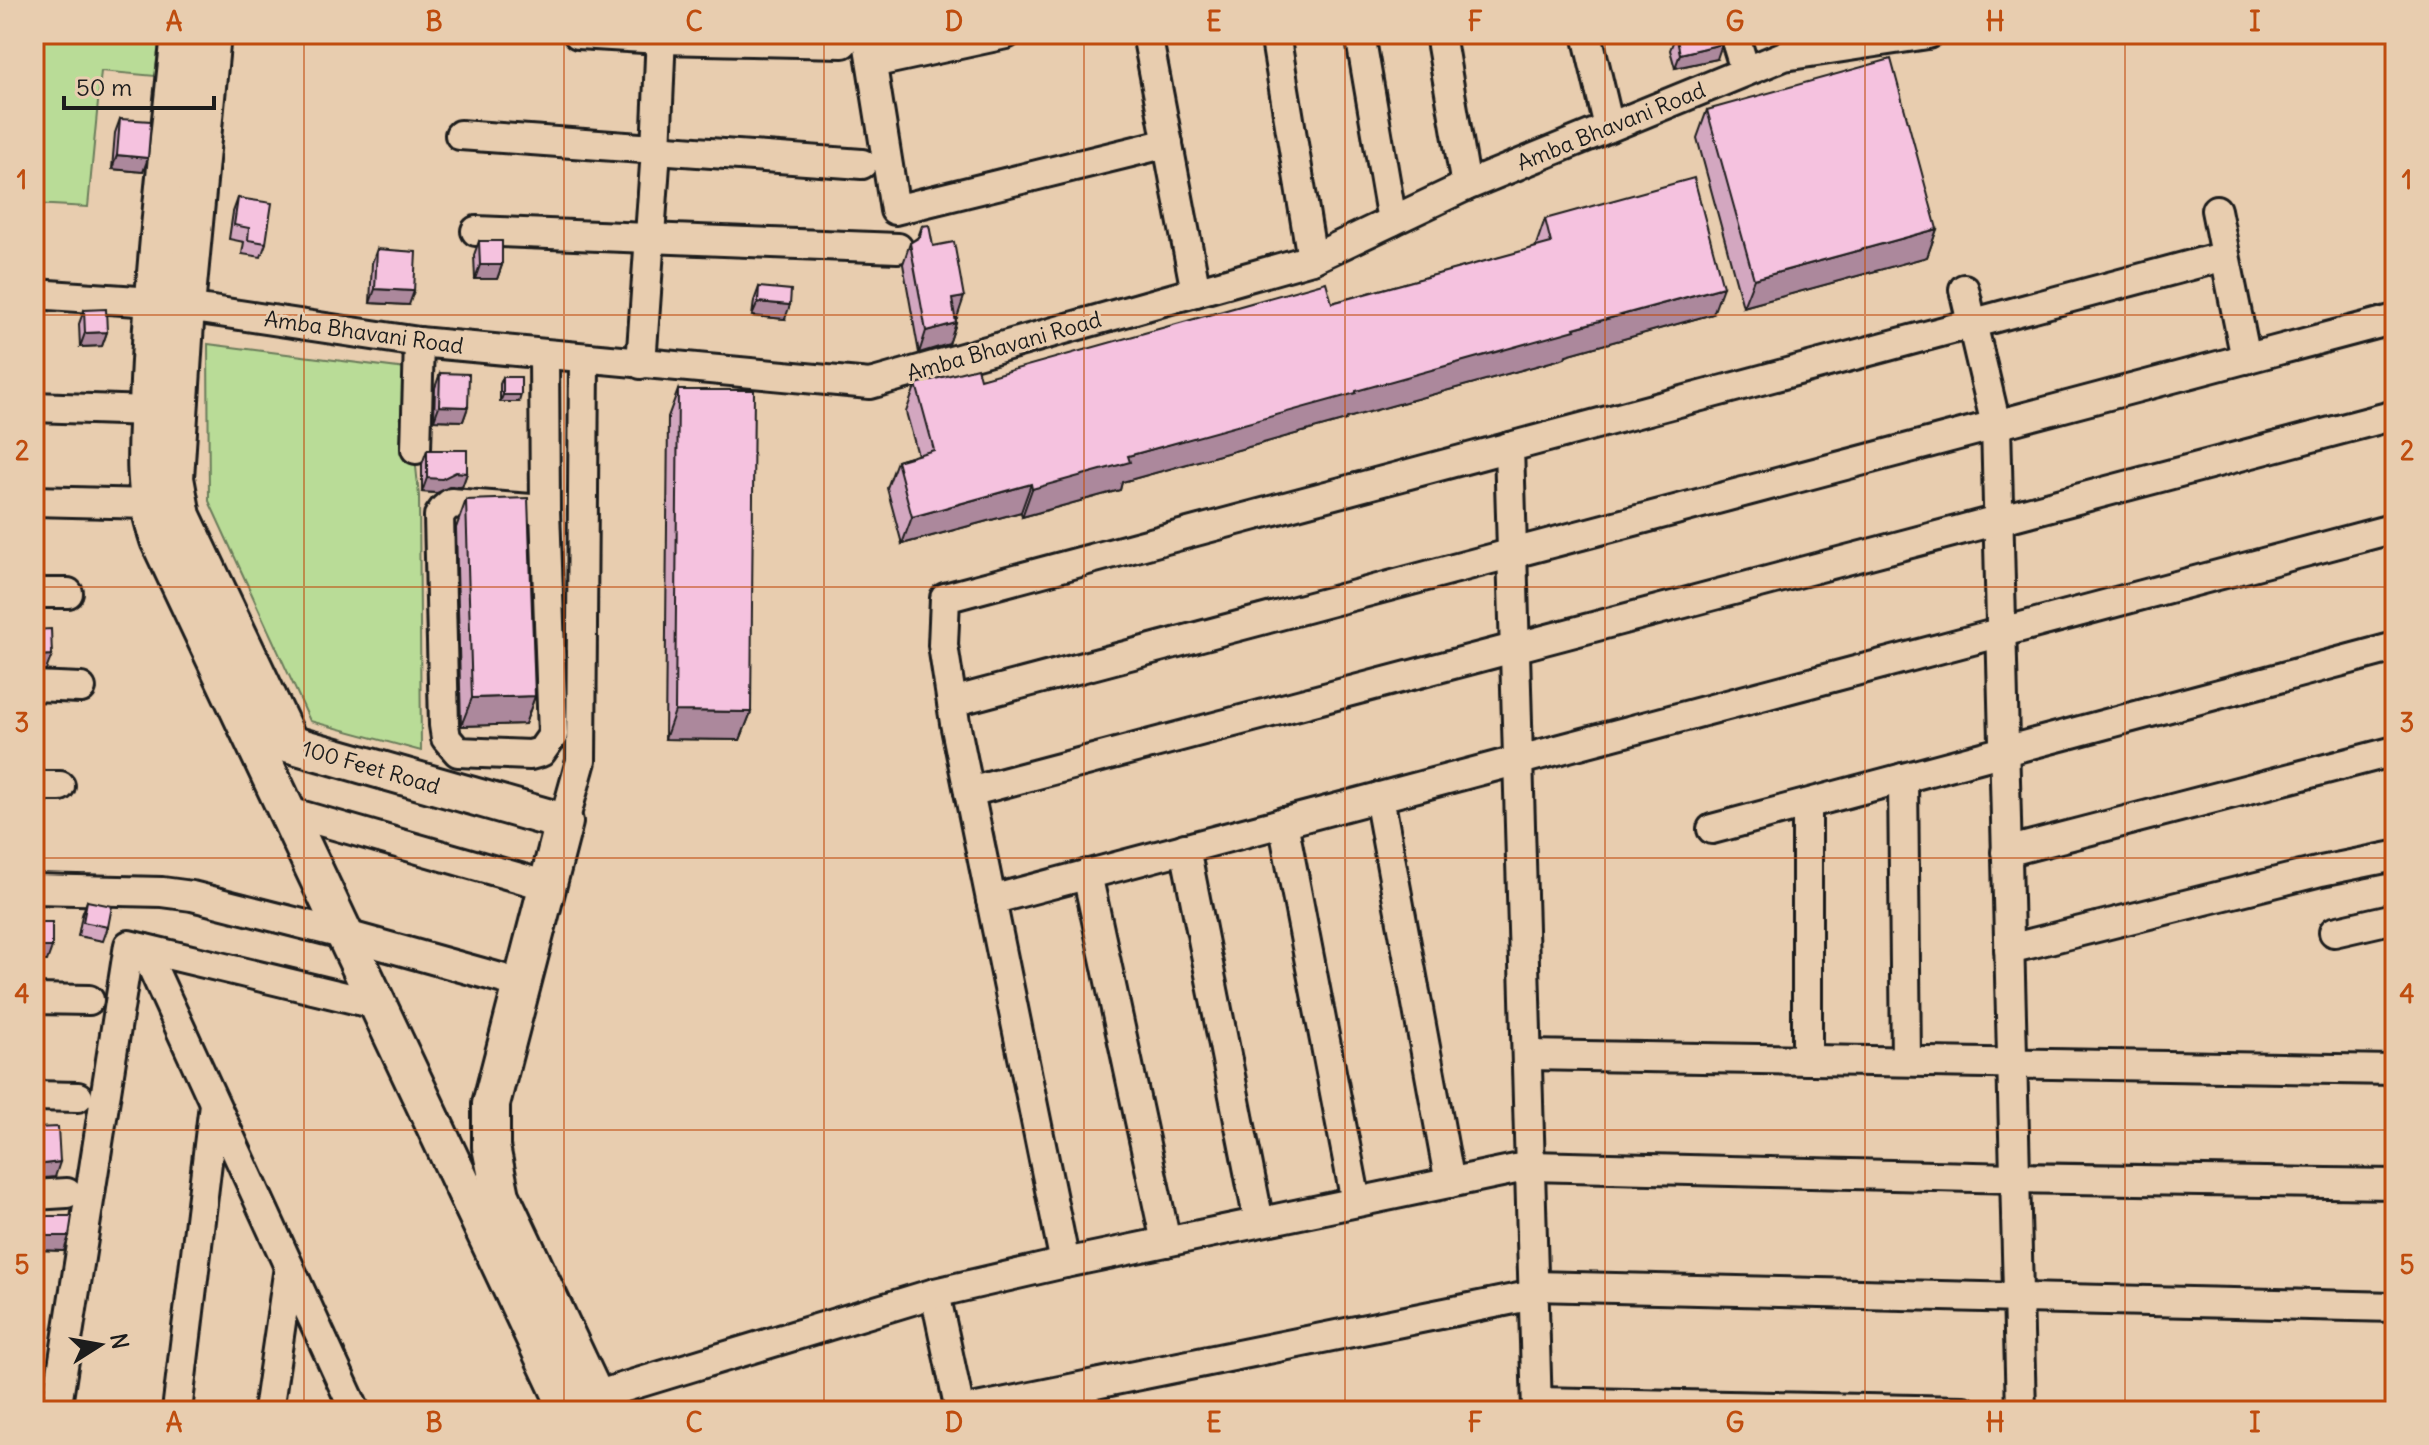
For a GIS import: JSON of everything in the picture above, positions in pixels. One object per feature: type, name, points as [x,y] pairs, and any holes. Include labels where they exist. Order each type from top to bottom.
[{"type":"main road","name":"100 Feet Road","points":[[180,34],[169,305],[175,478],[179,504],[187,528],[290,744],[564,822]]},
{"type":"main road","name":"100 Feet Road","points":[[212,34],[169,305],[148,411],[145,479],[149,504],[159,540],[379,1005],[588,1406]]},
{"type":"main road","points":[[564,822],[491,1104],[491,1147],[501,1196],[588,1406]]},
{"type":"street","points":[[578,34],[855,38],[872,63],[895,210],[1168,143]]},
{"type":"street","points":[[872,63],[1006,34]]},
{"type":"street","points":[[1147,34],[1196,292]]},
{"type":"street","points":[[1275,34],[1312,259]]},
{"type":"street","points":[[1360,34],[1392,221]]},
{"type":"street","points":[[1440,34],[1466,186]]},
{"type":"street","points":[[1587,34],[1609,127]]},
{"type":"street","points":[[1734,34],[1745,70]]},
{"type":"street","name":"Amba Bhavani Road","points":[[34,294],[169,305],[419,342],[870,384],[1312,259],[1466,186],[1784,56],[1838,41],[1928,34]]},
{"type":"street","points":[[641,364],[656,150],[660,37]]},
{"type":"street","points":[[460,135],[862,164]]},
{"type":"street","points":[[2216,210],[2246,359]]},
{"type":"street","points":[[476,231],[898,248]]},
{"type":"street","points":[[1065,1263],[952,702],[943,645],[945,598],[2225,256]]},
{"type":"street","points":[[1964,289],[1996,425],[2021,1411]]},
{"type":"street","points":[[952,702],[2395,319]]},
{"type":"street","points":[[416,449],[419,342]]},
{"type":"street","points":[[544,355],[545,510],[553,735],[541,752],[530,755],[458,752],[446,738],[444,725],[439,516],[451,503],[545,510]]},
{"type":"street","points":[[564,822],[581,761],[584,359]]},
{"type":"street","points":[[34,407],[148,411]]},
{"type":"street","points":[[969,792],[2395,415]]},
{"type":"street","points":[[1509,447],[1535,1408],[1964,1411]]},
{"type":"street","points":[[34,501],[149,504]]},
{"type":"street","points":[[991,900],[2395,528]]},
{"type":"street","points":[[34,593],[68,593]]},
{"type":"street","points":[[1712,829],[2395,647]]},
{"type":"street","points":[[34,686],[81,688]]},
{"type":"street","points":[[2006,852],[2395,751]]},
{"type":"street","points":[[1903,778],[1906,1061]]},
{"type":"street","points":[[1379,797],[1450,1183]]},
{"type":"street","points":[[1807,804],[1807,1060]]},
{"type":"street","points":[[289,812],[548,886]]},
{"type":"street","points":[[1283,822],[1356,1202]]},
{"type":"street","points":[[1185,848],[1259,1222]]},
{"type":"street","points":[[2009,949],[2321,871],[2395,856]]},
{"type":"street","points":[[1087,874],[1166,1242]]},
{"type":"street","points":[[34,889],[178,893],[522,984]]},
{"type":"street","points":[[2334,932],[2395,918]]},
{"type":"street","points":[[56,1411],[129,945],[379,1005]]},
{"type":"street","points":[[144,949],[355,1411]]},
{"type":"street","points":[[34,999],[89,1000]]},
{"type":"street","points":[[1527,1055],[2395,1070]]},
{"type":"street","points":[[34,1096],[78,1097]]},
{"type":"street","points":[[177,1411],[214,1104]]},
{"type":"street","points":[[588,1406],[935,1293],[1530,1166],[2395,1184]]},
{"type":"street","points":[[34,1195],[67,1193]]},
{"type":"street","points":[[268,1411],[289,1266]]},
{"type":"street","points":[[935,1293],[961,1411],[1534,1291],[2395,1307]]},
{"type":"green space","points":[[34,34],[160,34],[155,76],[101,71],[88,207],[34,204]]},
{"type":"green space","points":[[208,344],[406,369],[419,496],[421,751],[310,721],[209,501]]},
{"type":"building","points":[[1719,34],[1722,44],[1680,54],[1676,35]]},
{"type":"building","points":[[1891,59],[1937,229],[1754,279],[1707,110]]},
{"type":"building","points":[[120,119],[151,121],[148,158],[117,155]]},
{"type":"building","points":[[1694,178],[1723,287],[1128,456],[1130,462],[1032,489],[1031,484],[912,517],[897,461],[934,450],[916,384],[977,368],[980,379],[1326,282],[1332,303],[1551,243],[1545,219]]},
{"type":"building","points":[[238,198],[272,203],[266,243],[248,240],[249,228],[234,225]]},
{"type":"building","points":[[929,225],[933,246],[954,242],[964,297],[952,299],[956,323],[926,331],[910,243],[920,237],[922,226]]},
{"type":"building","points":[[479,241],[502,241],[502,265],[480,265]]},
{"type":"building","points":[[377,249],[416,252],[414,291],[375,289]]},
{"type":"building","points":[[759,287],[791,290],[790,305],[758,302]]},
{"type":"building","points":[[106,309],[107,332],[85,333],[84,310]]},
{"type":"building","points":[[440,373],[469,374],[468,407],[439,406]]},
{"type":"building","points":[[503,377],[521,377],[521,395],[503,395]]},
{"type":"building","points":[[678,390],[754,390],[751,712],[675,711]]},
{"type":"building","points":[[427,450],[467,450],[467,473],[456,472],[442,479],[427,478]]},
{"type":"building","points":[[528,498],[535,696],[472,698],[466,500]]},
{"type":"building","points":[[51,629],[52,655],[34,656],[34,630]]},
{"type":"building","points":[[87,901],[112,906],[108,927],[83,922]]},
{"type":"building","points":[[35,922],[52,922],[52,947],[35,947]]},
{"type":"building","points":[[58,1127],[60,1162],[34,1165],[34,1128]]},
{"type":"building","points":[[46,1216],[72,1216],[69,1236],[46,1236]]}]
